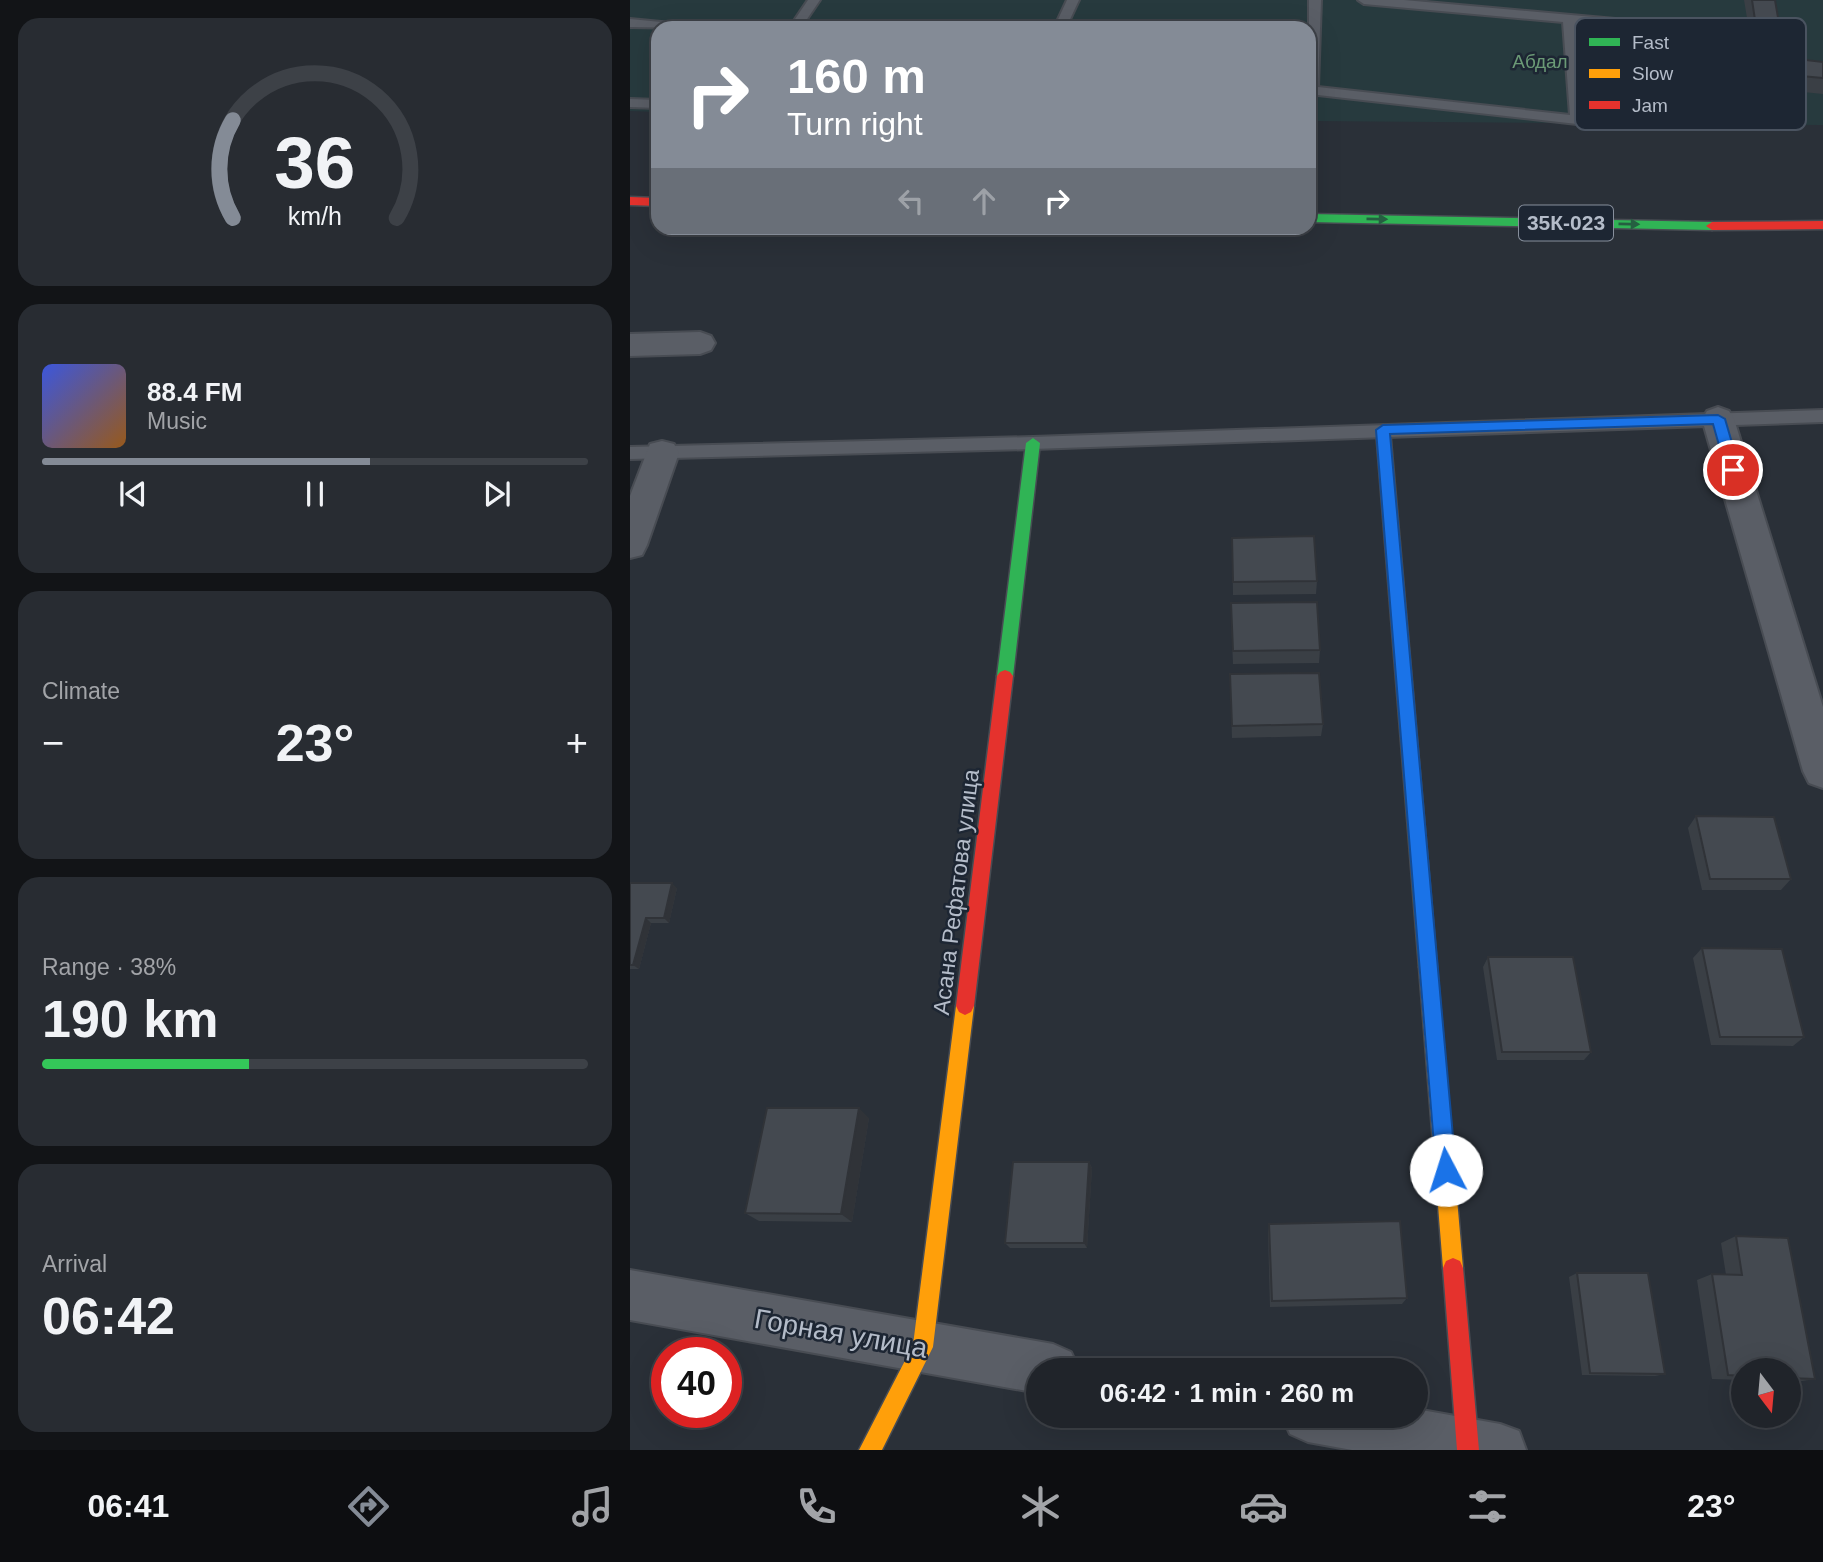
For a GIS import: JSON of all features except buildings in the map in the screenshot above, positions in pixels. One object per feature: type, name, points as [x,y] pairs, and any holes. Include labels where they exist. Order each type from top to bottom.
[{"type":"street","points":[[630,201],[651,202]]},
{"type":"street","name":"35К-023","points":[[1316,218],[1696,226],[1823,225]]},
{"type":"street","points":[[630,345],[700,343]]},
{"type":"street","points":[[1718,419],[1823,771]]},
{"type":"street","points":[[1372,1428],[1479,1448],[1383,430]]},
{"type":"street","name":"Асана Рефатова улица","points":[[923,1347],[1033,443]]},
{"type":"street","points":[[630,545],[646,453]]},
{"type":"street","name":"Горная улица","points":[[630,1295],[1026,1365]]},
{"type":"street","points":[[870,1450],[923,1347]]},
{"type":"lane","points":[[800,21],[814,0]]},
{"type":"lane","points":[[1063,21],[1073,0]]},
{"type":"lane","points":[[1314,21],[1315,0]]},
{"type":"lane","points":[[1364,0],[1575,20]]},
{"type":"lane","points":[[1569,19],[1575,95]]},
{"type":"lane","points":[[630,23],[651,25]]},
{"type":"lane","points":[[1316,91],[1575,120]]},
{"type":"lane","points":[[630,103],[651,104]]},
{"type":"lane","points":[[646,453],[1033,443],[1823,416]]},
{"type":"green space","name":"Абдал","points":[[630,0],[1823,0],[1823,125],[1806,125],[1806,18],[1575,18],[1575,123],[1316,121],[1316,21],[651,21],[651,112],[630,111]]},
{"type":"traffic: fast","points":[[1316,218],[1712,226]]},
{"type":"traffic: fast","points":[[1383,430],[1428,967]]},
{"type":"traffic: fast","points":[[1005,676],[1033,443]]},
{"type":"traffic: slow","points":[[1428,967],[1453,1268]]},
{"type":"traffic: slow","points":[[870,1450],[923,1347],[965,1006]]},
{"type":"traffic: jam","points":[[630,201],[651,202]]},
{"type":"traffic: jam","points":[[1712,226],[1823,225]]},
{"type":"traffic: jam","points":[[965,1006],[1005,676]]},
{"type":"traffic: jam","points":[[1453,1268],[1468,1450]]},
{"type":"route","points":[[1446,1170],[1383,430],[1718,419],[1733,470]]}]
